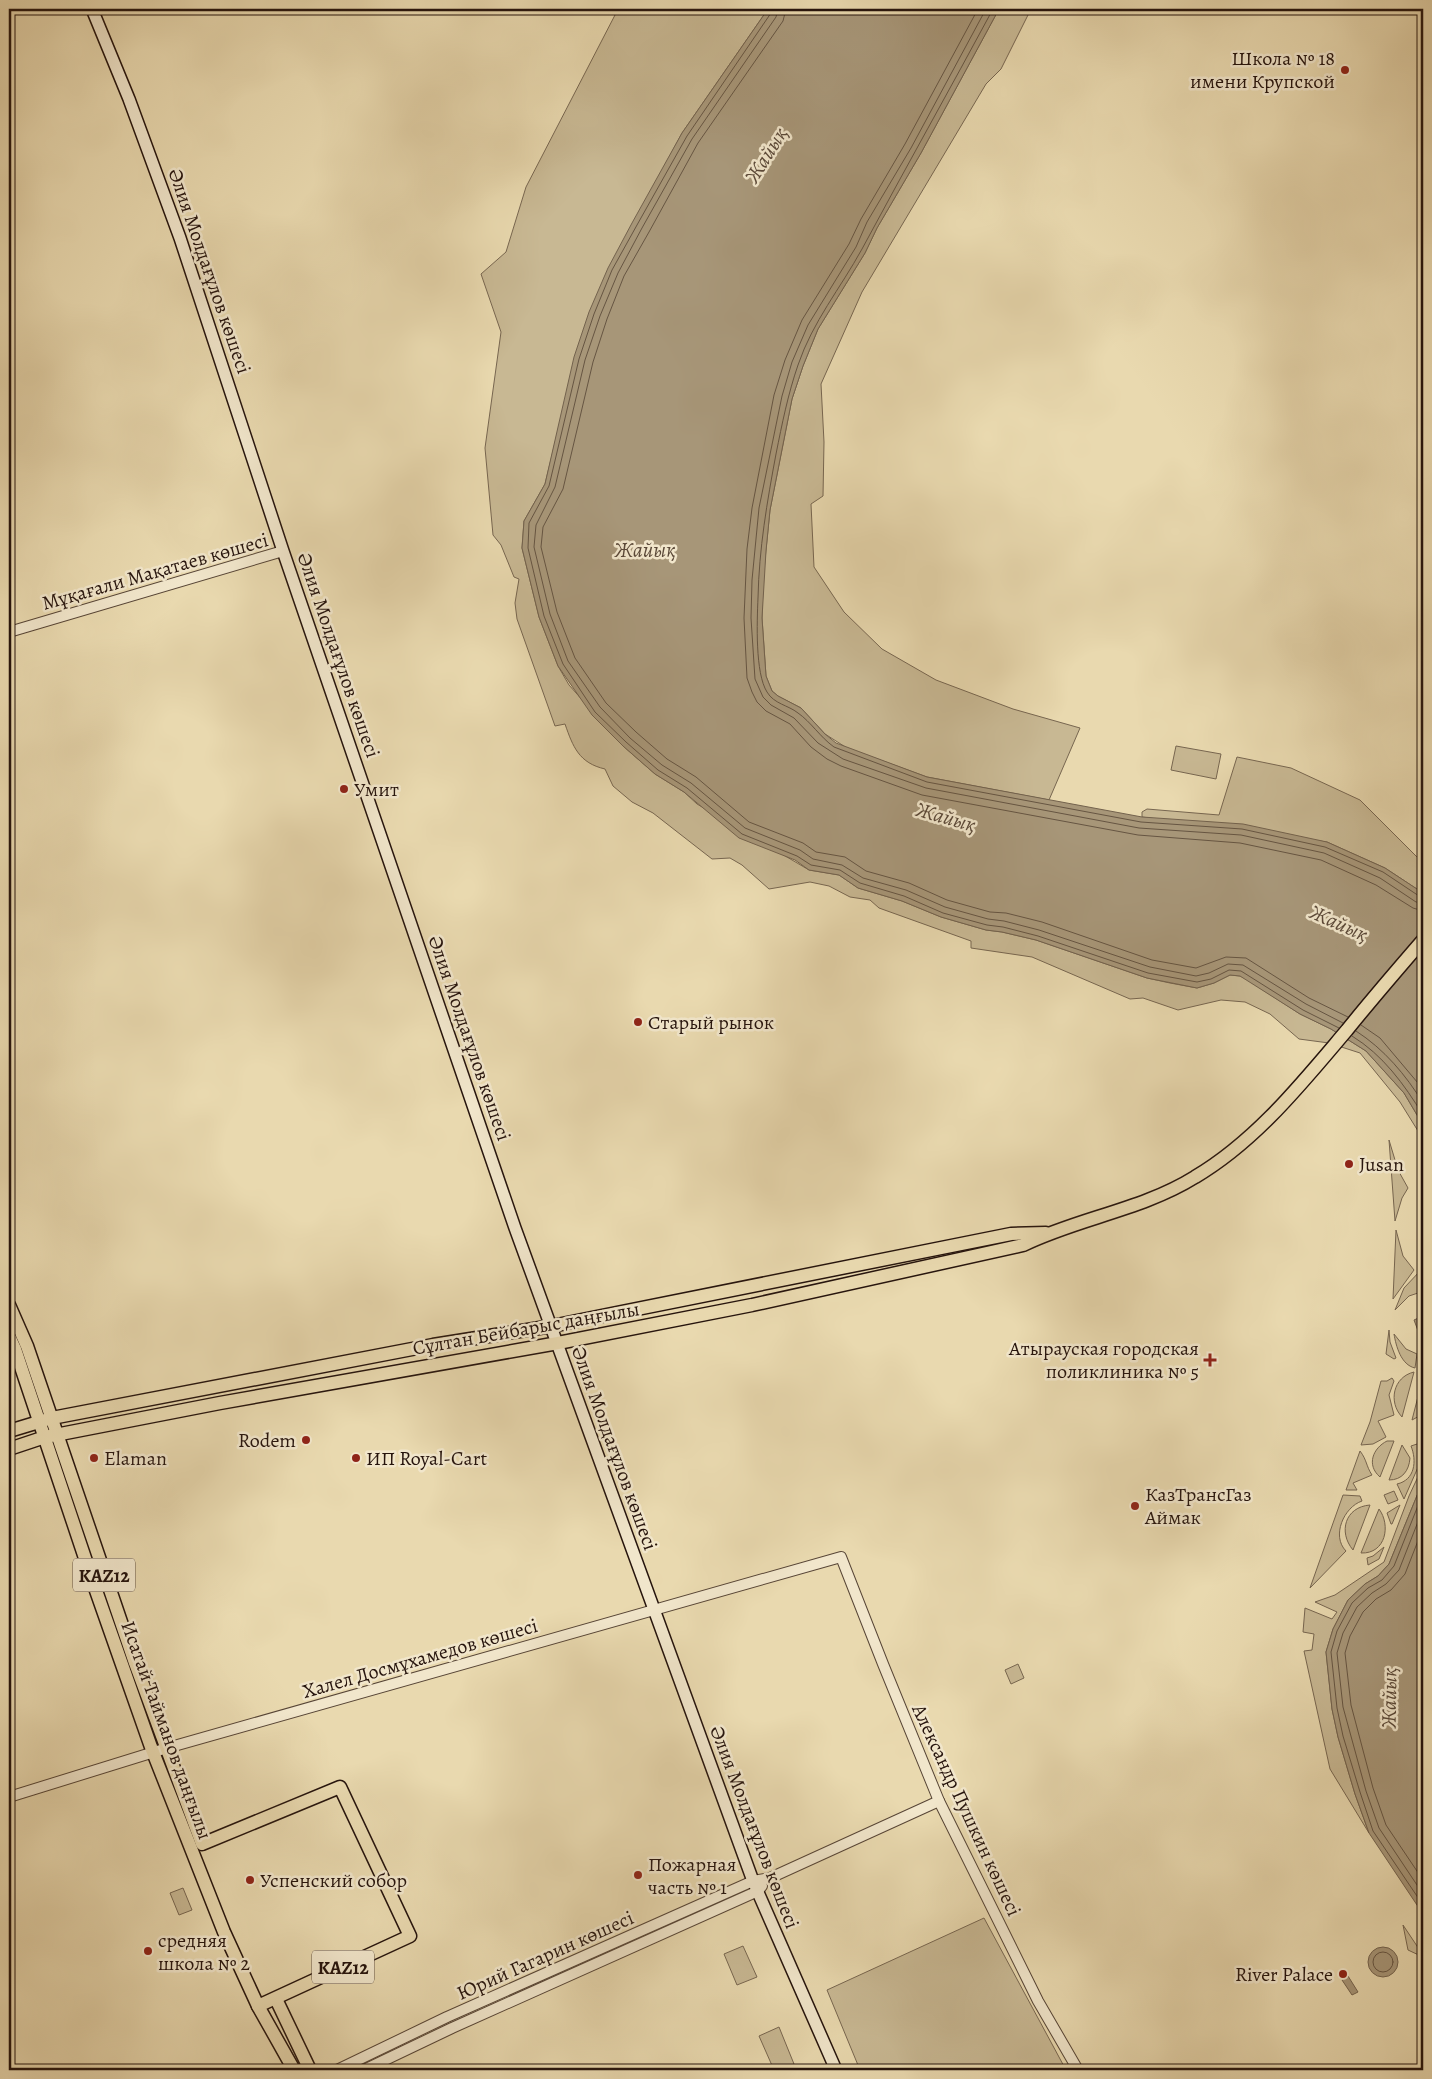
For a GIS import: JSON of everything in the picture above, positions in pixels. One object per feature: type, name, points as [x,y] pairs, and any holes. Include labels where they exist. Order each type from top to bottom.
[{"type":"main road","name":"Әлия Молдағұлов көшесі","points":[[92,9],[129,99],[180,238],[283,551],[515,1228],[755,1886],[836,2070]]},
{"type":"main road","name":"Сұлтан Бейбарыс даңғылы","points":[[9,1449],[51,1436],[330,1383],[558,1343],[761,1303],[1023,1245],[1048,1233],[1168,1192],[1227,1156],[1265,1122],[1306,1079],[1423,940]]},
{"type":"main road","name":"Сұлтан Бейбарыс даңғылы","points":[[9,1431],[46,1420],[433,1345],[552,1326],[1010,1234],[1048,1233]]},
{"type":"main road","name":"Исатай Тайманов даңғылы","points":[[9,1305],[27,1346],[46,1420],[153,1753],[224,1932],[258,2006],[294,2070]]},
{"type":"main road","name":"Исатай Тайманов даңғылы","points":[[9,1336],[46,1420]]},
{"type":"main road","points":[[327,1366],[331,1373],[330,1383]]},
{"type":"main road","name":"Исатай Тайманов даңғылы","points":[[51,1436],[202,1844],[340,1788],[410,1936],[276,1999]]},
{"type":"main road","points":[[276,1999],[310,2070]]},
{"type":"main road","name":"KAZ12","points":[[258,2006],[276,1999]]},
{"type":"street","name":"Мұқағали Мақатаев көшесі","points":[[9,632],[283,551]]},
{"type":"street","name":"Халел Досмұхамедов көшесі","points":[[9,1797],[167,1748],[841,1557]]},
{"type":"street","name":"Александр Пушкин көшесі","points":[[841,1557],[882,1664],[939,1801],[1038,2001],[1078,2070]]},
{"type":"street","name":"Юрий Гагарин көшесі","points":[[364,2070],[770,1878],[939,1801]]},
{"type":"street","name":"Юрий Гагарин көшесі","points":[[337,2070],[448,2017],[755,1886]]},
{"type":"shaded area","points":[[603,9],[768,9],[682,133],[658,178],[562,414],[545,484],[524,521],[522,548],[539,617],[558,666],[569,685],[623,746],[655,774],[684,792],[697,804],[809,870],[839,875],[858,888],[902,901],[941,917],[986,930],[1036,940],[1147,978],[1197,988],[1214,983],[1230,975],[1246,979],[1300,1014],[1331,1029],[1366,1051],[1404,1093],[1423,1125],[1423,1139],[1400,1102],[1360,1053],[1329,1043],[1299,1039],[1270,1014],[1245,1002],[1221,1000],[1178,1010],[1143,998],[1130,999],[1032,957],[971,948],[971,941],[879,908],[870,900],[850,897],[829,886],[810,882],[769,889],[742,865],[730,858],[712,859],[653,813],[632,802],[613,786],[605,769],[589,763],[578,753],[565,724],[555,726],[517,619],[515,603],[519,579],[514,577],[501,545],[493,535],[485,448],[501,332],[481,274],[506,252],[526,187],[615,15]]},
{"type":"shaded area","points":[[999,9],[1031,9],[1001,69],[986,84],[862,292],[821,384],[824,442],[823,496],[811,504],[814,567],[844,612],[882,649],[936,680],[1013,709],[1080,728],[1049,800],[927,777],[847,748],[825,734],[801,708],[772,691],[766,676],[762,618],[763,580],[770,510],[792,399],[803,366],[818,329],[865,253],[877,228],[921,153]]},
{"type":"shaded area","points":[[1176,746],[1221,754],[1216,779],[1171,770]]},
{"type":"shaded area","points":[[1237,757],[1291,768],[1360,800],[1423,863],[1423,893],[1385,868],[1327,842],[1142,817],[1142,812],[1147,809],[1219,815]]},
{"type":"shaded area","points":[[1389,1140],[1398,1170],[1408,1188],[1402,1198],[1395,1221]]},
{"type":"shaded area","points":[[1396,1230],[1403,1256],[1414,1270],[1393,1299]]},
{"type":"shaded area","points":[[1421,1270],[1421,1292],[1409,1296],[1395,1310],[1404,1288]]},
{"type":"shaded area","points":[[1389,1330],[1390,1342],[1396,1358],[1394,1359],[1386,1354]]},
{"type":"shaded area","points":[[1394,1334],[1406,1349],[1417,1354],[1415,1368],[1403,1359]]},
{"type":"shaded area","points":[[1414,1372],[1402,1417],[1395,1404],[1395,1391],[1401,1379]]},
{"type":"shaded area","points":[[1423,1377],[1423,1414],[1412,1420]]},
{"type":"shaded area","points":[[1392,1378],[1394,1381],[1389,1395],[1394,1415],[1378,1421],[1386,1437],[1373,1444],[1361,1445],[1370,1422],[1381,1381],[1387,1381]]},
{"type":"shaded area","points":[[1387,1441],[1394,1441],[1380,1477],[1372,1462],[1375,1452]]},
{"type":"shaded area","points":[[1423,1442],[1423,1456],[1404,1499],[1397,1484],[1408,1478],[1413,1469],[1414,1458],[1411,1446]]},
{"type":"shaded area","points":[[1402,1445],[1410,1458],[1408,1467],[1404,1474],[1394,1480],[1389,1480]]},
{"type":"shaded area","points":[[1360,1451],[1372,1475],[1353,1483],[1357,1490],[1346,1490]]},
{"type":"shaded area","points":[[1423,1466],[1423,1481],[1389,1564],[1378,1576],[1365,1584],[1348,1600],[1333,1629],[1326,1652],[1332,1709],[1338,1737],[1369,1833],[1330,1769],[1304,1651],[1312,1650],[1314,1634],[1303,1632],[1305,1608],[1332,1619],[1337,1612],[1315,1602],[1335,1595],[1384,1562],[1409,1496]]},
{"type":"shaded area","points":[[1394,1491],[1398,1500],[1388,1504],[1384,1495]]},
{"type":"shaded area","points":[[1343,1495],[1360,1496],[1362,1501],[1350,1509],[1342,1523],[1340,1538],[1346,1551],[1310,1588]]},
{"type":"shaded area","points":[[1370,1505],[1353,1550],[1346,1536],[1346,1521],[1355,1510]]},
{"type":"shaded area","points":[[1400,1505],[1392,1524],[1391,1524],[1387,1513]]},
{"type":"shaded area","points":[[1379,1509],[1385,1523],[1384,1537],[1376,1549],[1361,1553]]},
{"type":"shaded area","points":[[1384,1547],[1379,1559],[1368,1565],[1367,1558],[1373,1556]]},
{"type":"shaded area","points":[[1018,1664],[1024,1678],[1011,1684],[1005,1670]]},
{"type":"shaded area","points":[[183,1888],[192,1910],[179,1915],[170,1893]]},
{"type":"shaded area","points":[[984,1918],[1066,2070],[860,2070],[827,1990]]},
{"type":"shaded area","points":[[1403,1925],[1423,1955],[1423,1957],[1408,1950]]},
{"type":"shaded area","points":[[743,1946],[757,1977],[737,1985],[724,1954]]},
{"type":"shaded area","points":[[779,2027],[794,2064],[774,2070],[759,2036]]},
{"type":"water","name":"Жайық","points":[[768,9],[999,9],[921,153],[877,228],[865,253],[818,329],[792,399],[770,510],[766,551],[762,618],[766,676],[772,691],[801,708],[836,743],[927,777],[1142,817],[1243,824],[1327,842],[1385,868],[1423,893],[1423,1125],[1404,1093],[1366,1051],[1331,1029],[1300,1014],[1240,976],[1230,975],[1214,983],[1197,988],[1147,978],[1036,940],[986,930],[941,917],[902,901],[858,888],[839,875],[809,870],[795,860],[739,838],[684,792],[655,774],[623,746],[592,715],[558,666],[539,617],[522,548],[524,521],[545,484],[574,357],[589,312],[608,268],[682,133]]},
{"type":"water","points":[[1423,1316],[1423,1335],[1420,1336],[1414,1320]]},
{"type":"water","name":"Жайық","points":[[1423,1481],[1423,1914],[1369,1833],[1338,1737],[1332,1709],[1326,1652],[1333,1629],[1348,1600],[1365,1584],[1378,1576],[1389,1564]]},
{"type":"water","points":[[1383,1947],[1394,1951],[1398,1962],[1394,1973],[1383,1977],[1372,1973],[1368,1962],[1372,1951]]},
{"type":"water","points":[[1348,1976],[1358,1992],[1352,1995],[1342,1980]]},
{"type":"place","name":"Школа № 18 имени Крупской","points":[[1345,70]]},
{"type":"place","name":"Умит","points":[[344,789]]},
{"type":"place","name":"Старый рынок","points":[[638,1022]]},
{"type":"place","name":"Jusan","points":[[1349,1164]]},
{"type":"place","name":"Атырауская городская поликлиника № 5","points":[[1210,1360]]},
{"type":"place","name":"Rodem","points":[[306,1440]]},
{"type":"place","name":"Elaman","points":[[94,1458]]},
{"type":"place","name":"ИП Royal-Cart","points":[[356,1458]]},
{"type":"place","name":"КазТрансГаз Аймак","points":[[1135,1506]]},
{"type":"place","name":"Пожарная часть № 1","points":[[638,1875]]},
{"type":"place","name":"Успенский собор","points":[[250,1880]]},
{"type":"place","name":"cредняя школа № 2","points":[[148,1951]]},
{"type":"place","name":"River Palace","points":[[1343,1974]]}]
